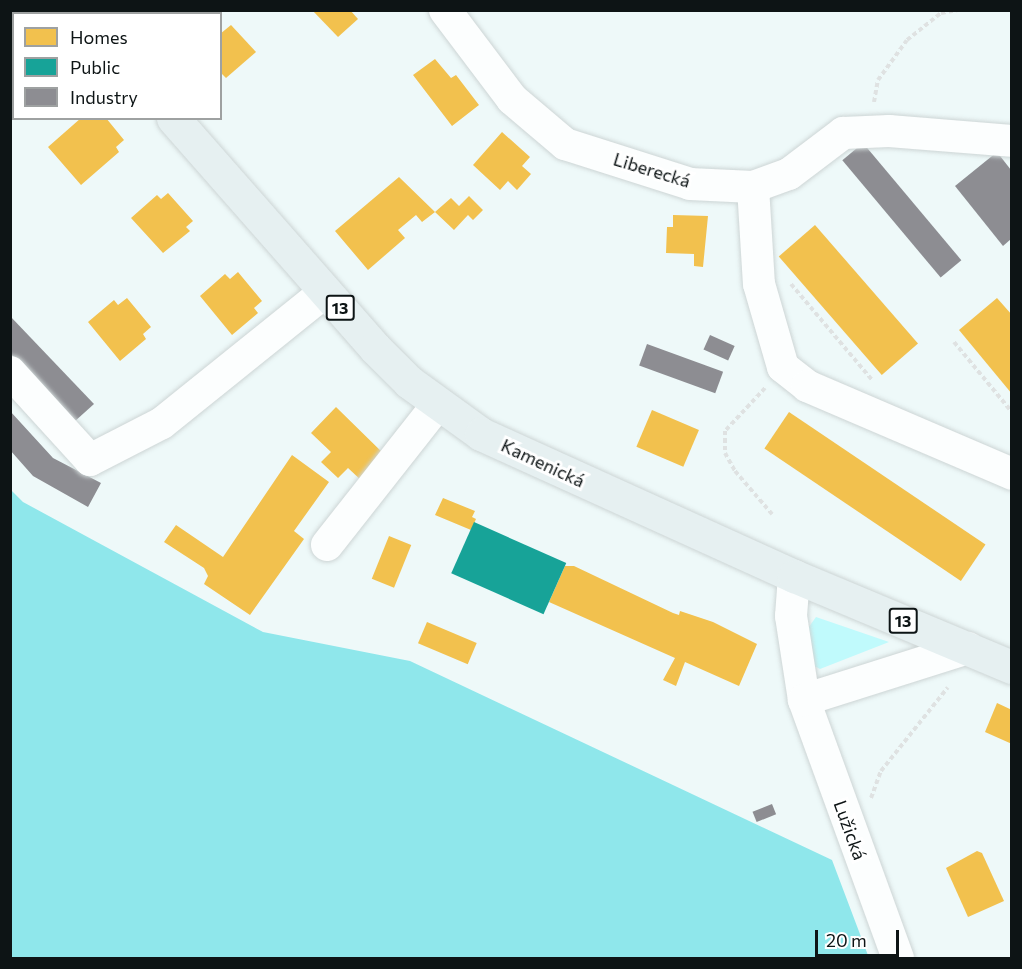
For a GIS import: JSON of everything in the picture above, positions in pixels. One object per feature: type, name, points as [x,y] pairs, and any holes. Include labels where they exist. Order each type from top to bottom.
[{"type":"main road","name":"Kamenická","points":[[175,120],[326,292],[409,382],[481,434],[536,461],[795,576],[1011,667]]},
{"type":"street","name":"Liberecká","points":[[445,10],[512,99],[565,144],[690,184],[753,187],[789,174],[843,133],[868,132],[1011,141]]},
{"type":"street","points":[[753,187],[759,284],[783,367],[807,386],[1011,474]]},
{"type":"street","points":[[10,372],[90,460],[162,423],[326,292]]},
{"type":"street","points":[[327,545],[438,404]]},
{"type":"street","name":"Lužická","points":[[795,576],[791,616],[804,700],[898,958]]},
{"type":"street","points":[[804,700],[968,648]]},
{"type":"path","points":[[868,132],[878,80],[907,40],[941,14],[958,10]]},
{"type":"path","points":[[785,277],[882,392],[880,417]]},
{"type":"path","points":[[954,342],[1011,412]]},
{"type":"path","points":[[772,514],[735,471],[725,453],[725,431],[783,367]]},
{"type":"path","points":[[866,809],[881,771],[946,688],[955,686]]},
{"type":"shaded area","points":[[10,489],[23,502],[263,632],[410,661],[832,860],[869,958],[11,958]]},
{"type":"shaded area","points":[[816,617],[889,642],[820,669],[805,661],[806,631]]},
{"type":"building: Homes","points":[[312,10],[350,10],[358,19],[338,37]]},
{"type":"building: Homes","points":[[231,25],[256,52],[226,78],[222,74],[222,32]]},
{"type":"building: Homes","points":[[435,59],[451,78],[456,75],[479,105],[452,126],[413,75]]},
{"type":"building: Homes","points":[[79,120],[108,120],[124,140],[116,147],[119,152],[81,185],[48,147]]},
{"type":"building: Homes","points":[[502,132],[530,157],[522,166],[531,174],[517,190],[508,181],[500,190],[473,165]]},
{"type":"building: Homes","points":[[399,177],[435,212],[422,222],[416,215],[398,230],[405,238],[368,270],[335,231]]},
{"type":"building: Homes","points":[[168,193],[193,221],[186,227],[190,231],[163,253],[131,218],[157,195],[161,199]]},
{"type":"building: Homes","points":[[469,196],[483,210],[473,220],[468,215],[454,230],[435,212],[451,198],[459,206]]},
{"type":"building: Homes","points":[[673,215],[708,216],[703,267],[694,266],[694,254],[666,253],[667,227],[673,227]]},
{"type":"building: Homes","points":[[815,225],[918,343],[882,375],[779,256]]},
{"type":"building: Homes","points":[[238,272],[262,301],[254,308],[258,313],[232,335],[200,296],[225,274],[230,279]]},
{"type":"building: Homes","points":[[127,298],[151,327],[143,334],[146,339],[120,361],[88,322],[114,300],[118,305]]},
{"type":"building: Homes","points":[[997,298],[1012,315],[1012,394],[959,330]]},
{"type":"building: Homes","points":[[336,407],[387,457],[363,482],[348,468],[338,478],[321,462],[331,452],[311,433]]},
{"type":"building: Homes","points":[[652,410],[699,430],[683,467],[636,447]]},
{"type":"building: Homes","points":[[789,412],[985,545],[961,581],[764,448]]},
{"type":"building: Homes","points":[[292,455],[329,482],[294,531],[304,539],[250,615],[204,584],[208,576],[204,568],[164,542],[176,525],[223,557]]},
{"type":"building: Homes","points":[[443,498],[475,511],[472,517],[476,519],[471,530],[435,515]]},
{"type":"building: Homes","points":[[389,536],[411,545],[394,588],[372,579]]},
{"type":"building: Homes","points":[[565,566],[574,566],[673,613],[679,615],[680,611],[713,622],[757,644],[739,686],[685,662],[676,686],[663,680],[675,658],[549,602]]},
{"type":"building: Homes","points":[[427,622],[477,643],[468,664],[418,643]]},
{"type":"building: Homes","points":[[997,703],[1012,710],[1012,744],[985,732]]},
{"type":"building: Homes","points":[[977,851],[982,853],[1004,901],[968,917],[946,868]]},
{"type":"building: Public","points":[[474,522],[566,563],[543,614],[451,573]]},
{"type":"building: Industry","points":[[863,143],[961,260],[941,278],[842,160]]},
{"type":"building: Industry","points":[[997,152],[1011,170],[1011,239],[1003,246],[955,186]]},
{"type":"building: Industry","points":[[10,316],[94,404],[74,422],[10,353]]},
{"type":"building: Industry","points":[[710,335],[735,346],[728,361],[703,350]]},
{"type":"building: Industry","points":[[647,344],[723,372],[715,393],[639,366]]},
{"type":"building: Industry","points":[[10,411],[53,458],[101,483],[88,507],[33,476],[10,450]]},
{"type":"building: Industry","points":[[772,804],[776,814],[757,822],[753,812]]}]
